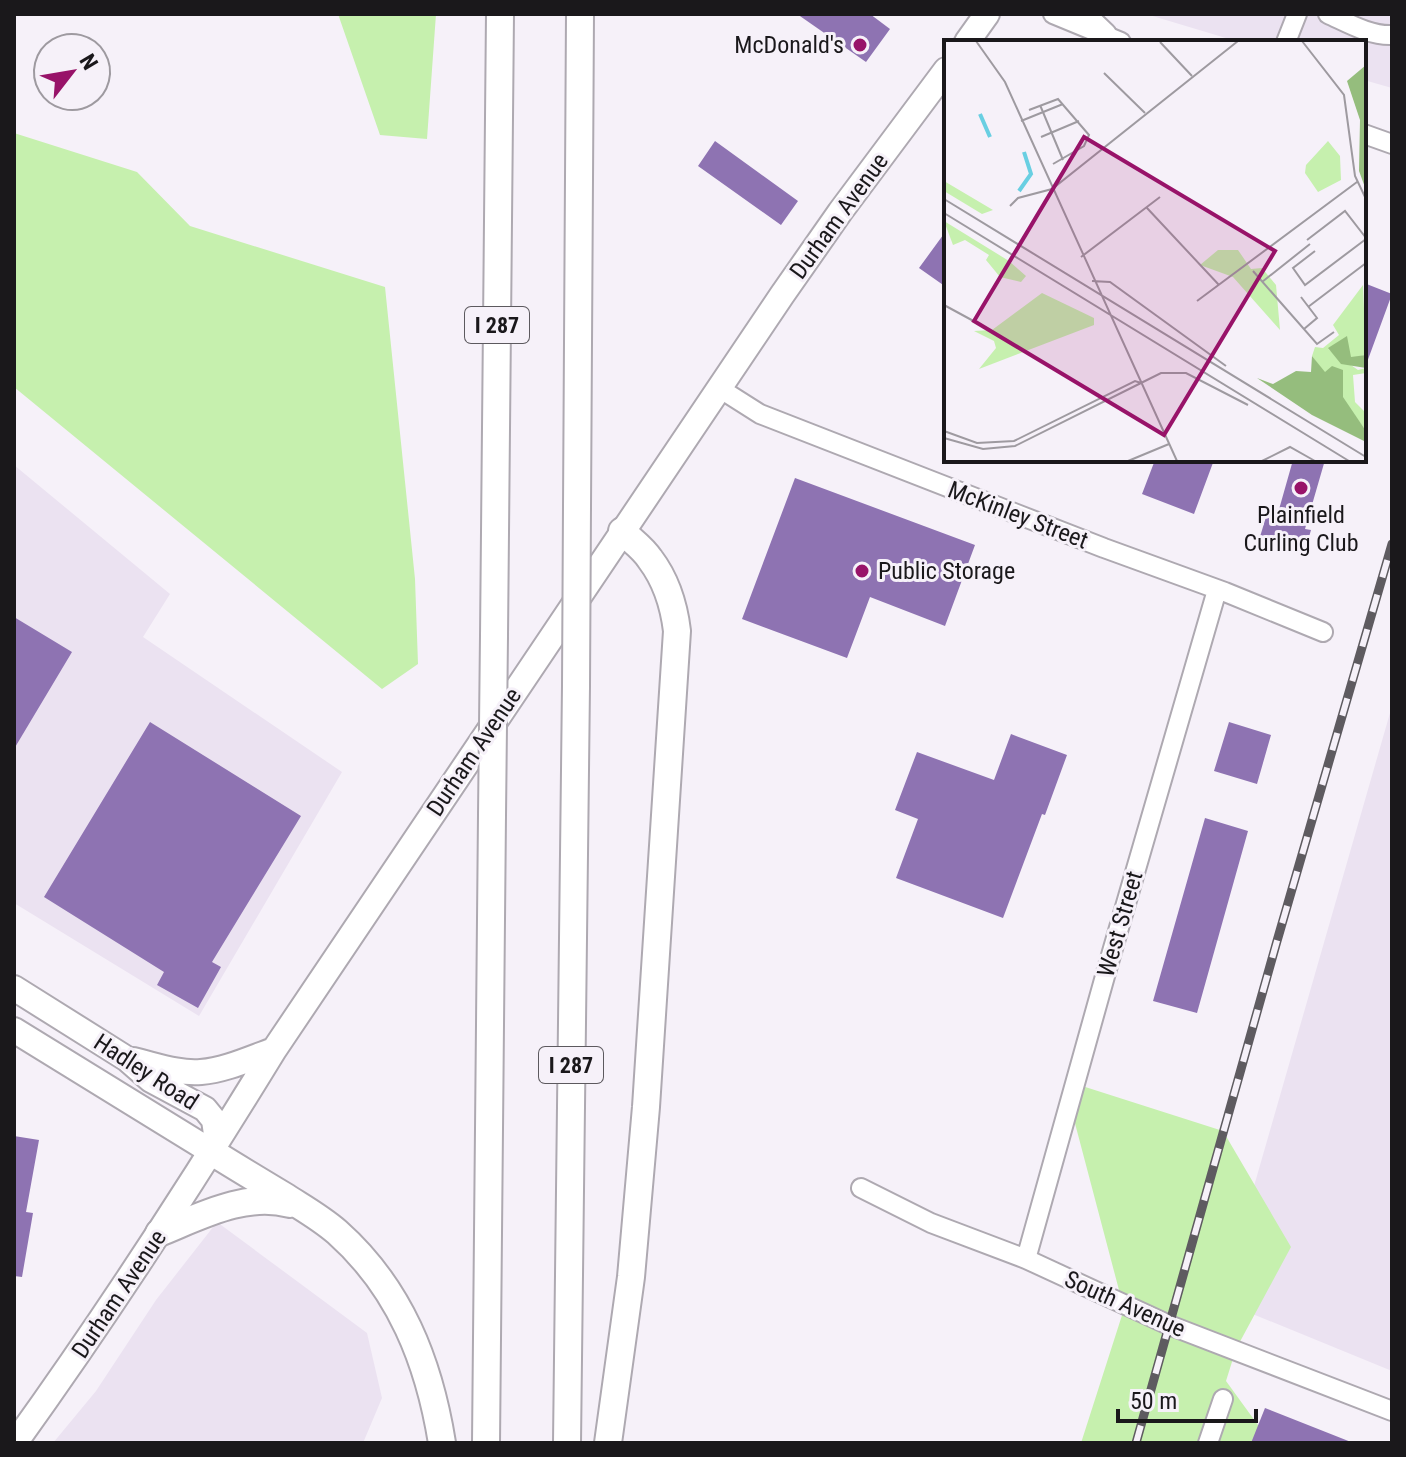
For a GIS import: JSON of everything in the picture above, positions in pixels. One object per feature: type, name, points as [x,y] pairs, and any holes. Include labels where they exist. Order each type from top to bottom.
[{"type":"highway","name":"I 287","points":[[486,1443],[500,14]]},
{"type":"highway","name":"I 287","points":[[567,1443],[580,14]]},
{"type":"highway","points":[[608,1443],[631,1277],[645,1122],[677,631],[675,612],[660,573],[649,557],[622,531]]},
{"type":"highway","points":[[212,1152],[337,1232],[372,1268],[409,1329],[426,1370],[442,1443]]},
{"type":"highway","points":[[159,1233],[230,1206],[255,1200],[300,1206]]},
{"type":"main road","points":[[968,40],[987,14]]},
{"type":"main road","points":[[1082,14],[1113,38]]},
{"type":"main road","name":"Durham Avenue","points":[[15,1443],[120,1295],[274,1050],[622,531],[840,212],[944,73]]},
{"type":"main road","name":"Hadley Road","points":[[14,988],[127,1059],[151,1080],[205,1109],[214,1120],[216,1134],[212,1152],[14,1030]]},
{"type":"main road","points":[[127,1059],[200,1073],[274,1050]]},
{"type":"street","points":[[1053,14],[1113,38]]},
{"type":"street","points":[[1287,40],[1297,14]]},
{"type":"street","points":[[1328,14],[1353,25],[1392,35]]},
{"type":"street","points":[[1366,135],[1392,144]]},
{"type":"street","name":"McKinley Street","points":[[719,388],[760,414],[1323,632]]},
{"type":"street","name":"West Street","points":[[1026,1259],[1217,590]]},
{"type":"street","name":"South Avenue","points":[[861,1188],[931,1223],[1026,1259],[1169,1325],[1392,1411]]},
{"type":"street","points":[[1208,1443],[1223,1399]]},
{"type":"shaded area","points":[[1146,14],[1392,14],[1392,88],[1366,81],[1366,40],[1232,40]]},
{"type":"shaded area","points":[[14,465],[170,594],[143,637],[342,772],[199,1016],[14,903]]},
{"type":"shaded area","points":[[1392,706],[1392,1371],[1221,1301]]},
{"type":"shaded area","points":[[217,1222],[367,1333],[382,1398],[363,1443],[53,1443],[96,1391],[156,1300]]},
{"type":"green space","points":[[338,14],[436,14],[427,139],[380,135]]},
{"type":"green space","points":[[14,133],[137,172],[190,226],[385,287],[415,579],[418,664],[382,689],[14,387]]},
{"type":"green space","points":[[1079,1085],[1223,1131],[1291,1247],[1236,1349],[1226,1381],[1271,1443],[1081,1443],[1124,1309],[1072,1112]]},
{"type":"building","name":"McDonald's","points":[[797,14],[870,14],[890,29],[866,62]]},
{"type":"building","points":[[715,141],[798,201],[781,225],[698,166]]},
{"type":"building","points":[[944,234],[944,286],[919,268]]},
{"type":"building","points":[[1366,284],[1392,294],[1366,365]]},
{"type":"building","points":[[1154,462],[1213,462],[1194,514],[1142,494]]},
{"type":"building","name":"Plainfield Curling Club","points":[[1292,462],[1324,462],[1305,529],[1311,530],[1304,554],[1259,540],[1266,517],[1276,520]]},
{"type":"building","name":"Public Storage","points":[[795,478],[975,545],[945,626],[870,597],[847,658],[742,619]]},
{"type":"building","points":[[14,617],[72,652],[14,749]]},
{"type":"building","points":[[150,722],[301,816],[212,962],[221,967],[198,1008],[157,985],[164,972],[44,897]]},
{"type":"building","points":[[1229,722],[1271,735],[1257,784],[1214,771]]},
{"type":"building","points":[[1011,734],[1067,755],[1003,918],[896,878],[918,819],[895,810],[917,752],[994,780]]},
{"type":"building","points":[[1205,818],[1248,831],[1197,1013],[1153,1001]]},
{"type":"building","points":[[14,1136],[39,1140],[26,1212],[33,1213],[22,1277],[14,1276]]},
{"type":"building","points":[[1265,1408],[1351,1442],[1351,1443],[1251,1443]]},
{"type":"railway","points":[[1136,1443],[1392,544]]},
{"type":"place","name":"McDonald's","points":[[860,45]]},
{"type":"place","name":"Plainfield Curling Club","points":[[1301,488]]},
{"type":"place","name":"Public Storage","points":[[862,571]]}]
